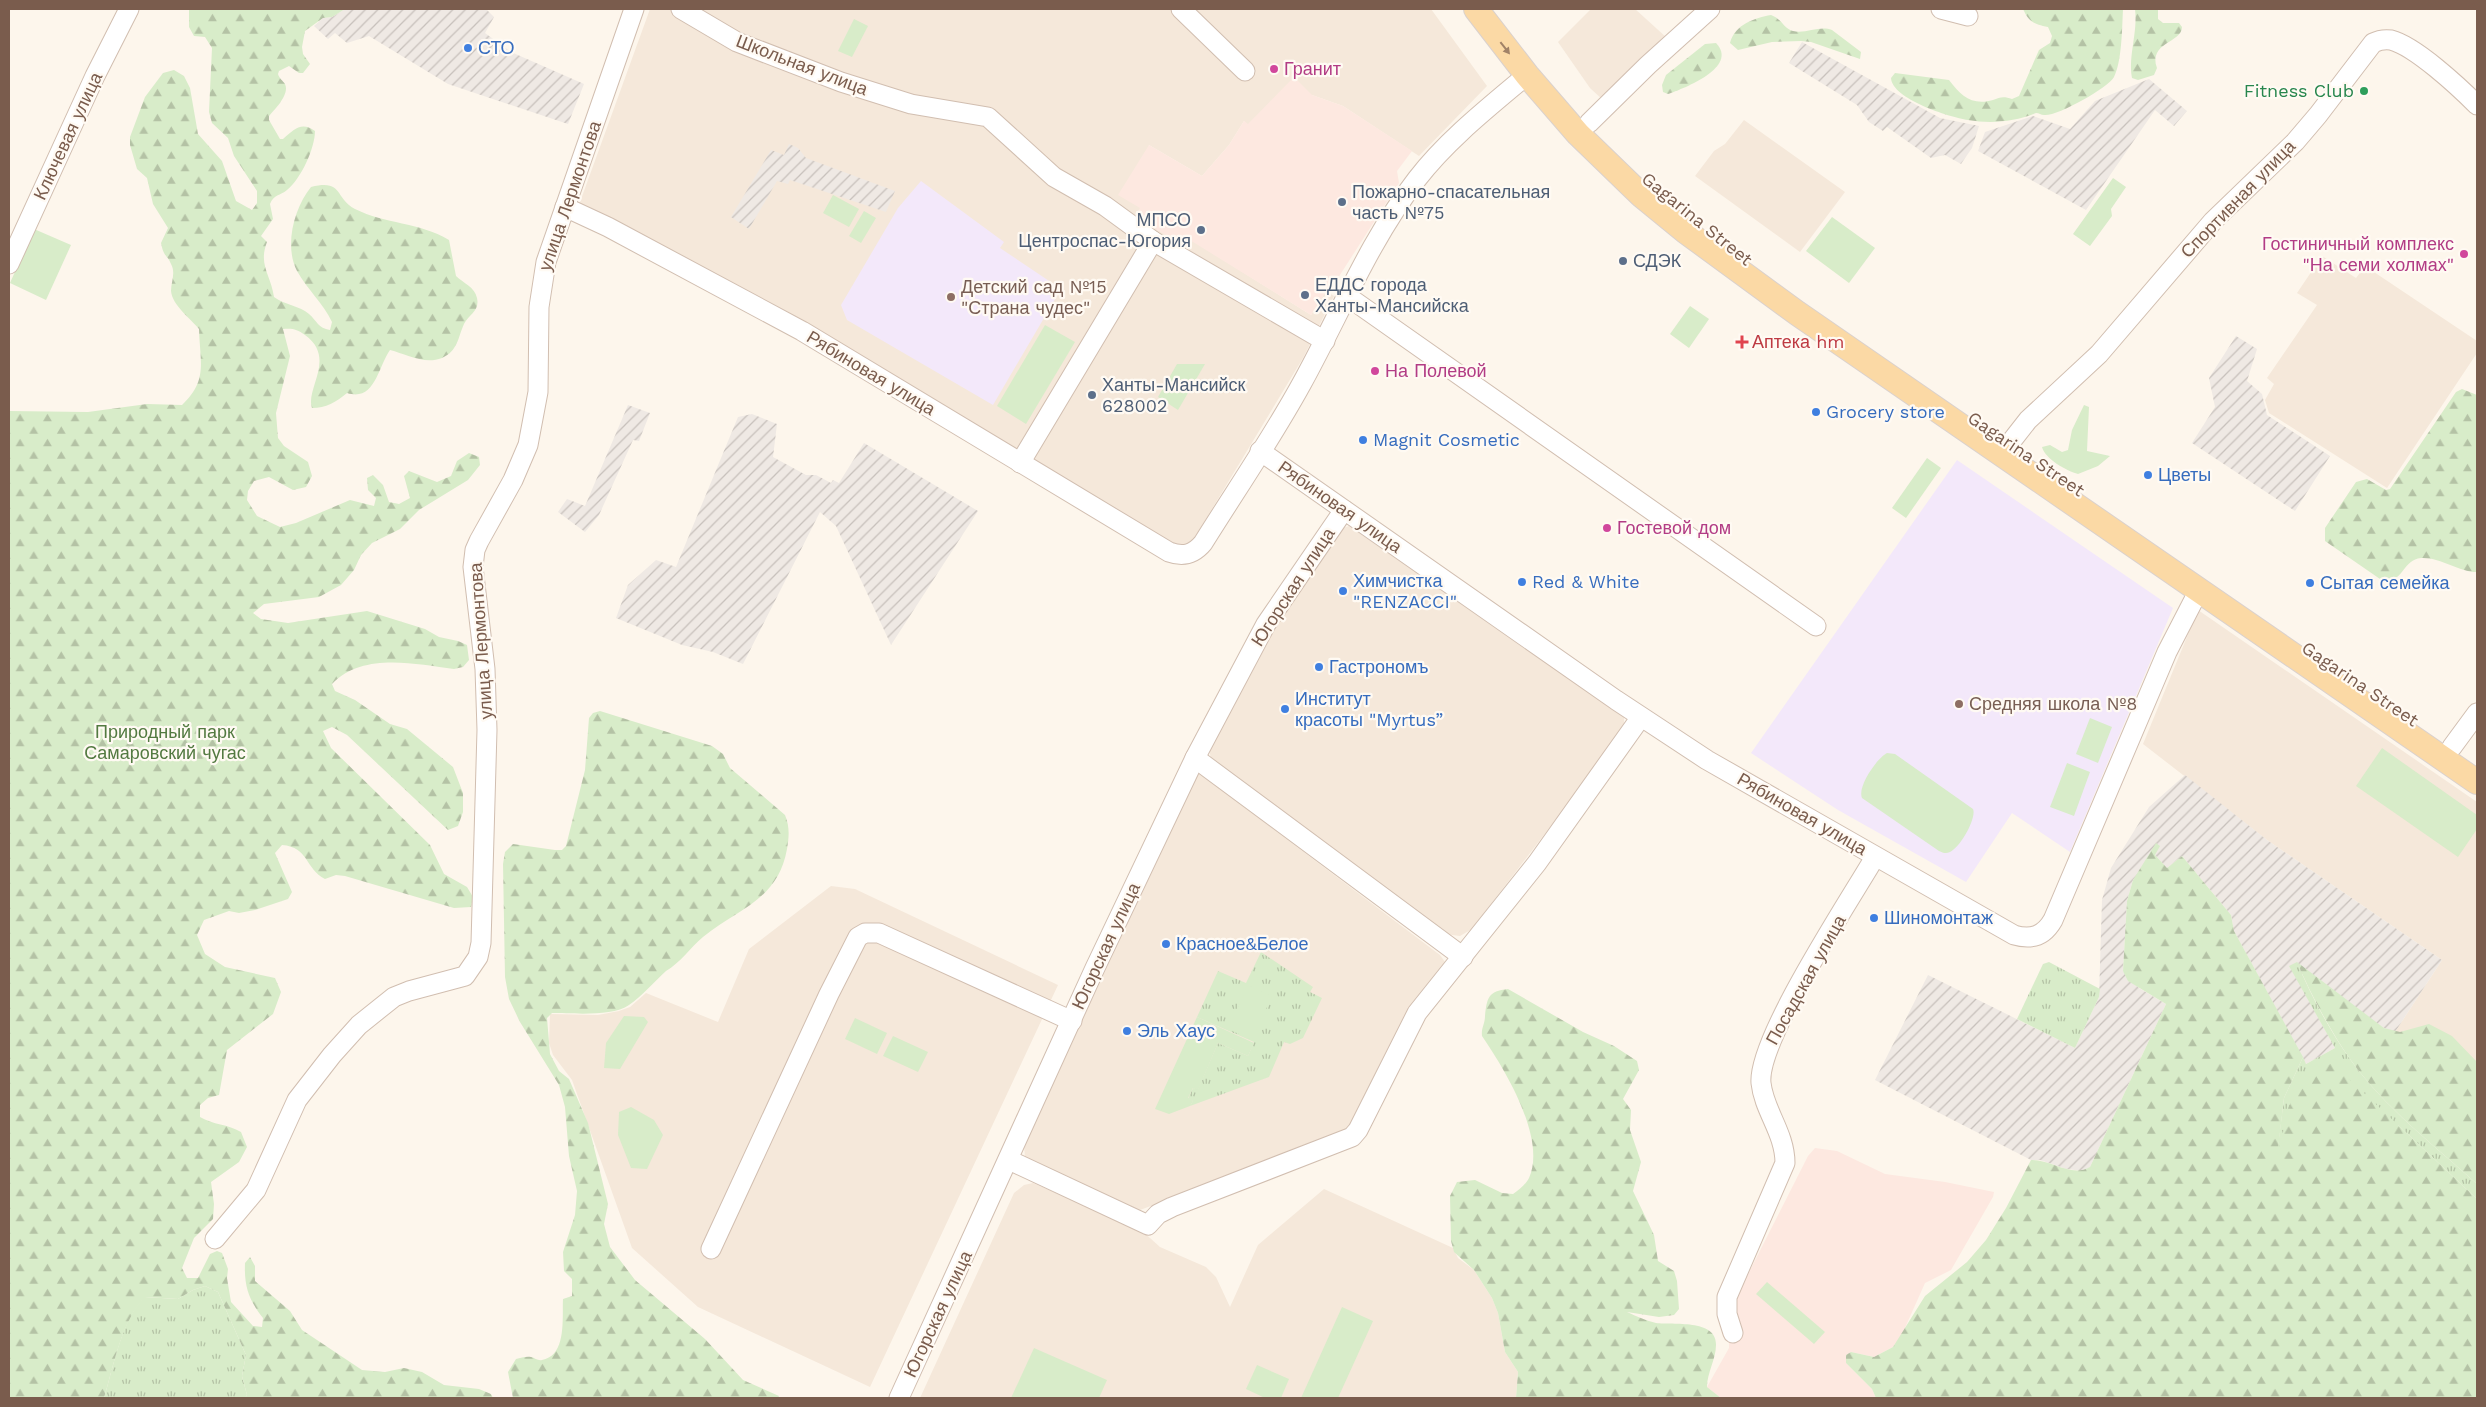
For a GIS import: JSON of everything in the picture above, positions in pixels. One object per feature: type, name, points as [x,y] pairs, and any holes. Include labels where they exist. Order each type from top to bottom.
[{"type":"main road","name":"Gagarina Street","points":[[1476,9],[1533,70],[1641,195],[1670,219],[1801,307],[2448,753],[2477,782]]},
{"type":"main road","name":"Gagarina Street","points":[[1496,9],[1533,70]]},
{"type":"main road","name":"Gagarina Street","points":[[2448,753],[2477,764]]},
{"type":"street","name":"Ключевая улица","points":[[9,264],[91,85],[129,9]]},
{"type":"street","name":"улица Лермонтова","points":[[215,1239],[251,1197],[267,1170],[298,1100],[332,1055],[359,1025],[388,1001],[408,990],[465,976],[478,957],[483,921],[487,730],[485,669],[474,574],[474,558],[479,541],[518,470],[532,432],[538,392],[539,307],[542,277],[634,9]]},
{"type":"street","name":"Школьная улица","points":[[681,9],[737,42],[841,82],[929,107],[971,112],[988,117],[1044,170],[1105,206],[1153,241]]},
{"type":"street","points":[[1181,9],[1245,71]]},
{"type":"street","points":[[1584,128],[1648,65],[1710,9]]},
{"type":"street","points":[[1941,9],[1953,14],[1968,16]]},
{"type":"street","name":"Спортивная улица","points":[[2006,449],[2028,420],[2095,359],[2213,221],[2295,142],[2373,43],[2385,40],[2401,45],[2442,74],[2477,105]]},
{"type":"street","points":[[1260,451],[1301,385],[1370,252],[1416,180],[1457,137],[1533,70]]},
{"type":"street","name":"Рябиновая улица","points":[[565,207],[608,227],[802,331],[1168,552],[1190,554],[1203,543],[1260,451],[1642,717],[1771,798],[2014,935],[2029,938],[2044,933],[2053,920],[2170,644],[2203,584]]},
{"type":"street","points":[[1020,463],[1153,241],[1324,341]]},
{"type":"street","points":[[1346,296],[1816,626]]},
{"type":"street","name":"Югорская улица","points":[[899,1398],[1195,758],[1266,624],[1344,510]]},
{"type":"street","points":[[2448,753],[2477,713]]},
{"type":"street","points":[[1009,1160],[1148,1226],[1158,1214],[1172,1207],[1343,1142],[1358,1130],[1417,1013],[1566,824],[1642,717]]},
{"type":"street","points":[[1195,758],[1462,957]]},
{"type":"street","name":"Посадская улица","points":[[1733,1333],[1726,1314],[1727,1297],[1785,1163],[1783,1144],[1763,1094],[1761,1083],[1763,1062],[1773,1036],[1806,974],[1875,857]]},
{"type":"street","points":[[710,1249],[829,994],[858,937],[865,933],[879,933],[1072,1021]]},
{"type":"shaded area","points":[[345,9],[486,9],[494,17],[485,33],[511,52],[584,84],[568,124],[448,84],[369,36],[347,43],[335,33],[328,39],[314,26],[323,18],[332,17]]},
{"type":"shaded area","points":[[650,9],[1431,9],[1487,86],[1419,156],[1343,106],[1312,95],[1247,125],[1244,121],[1229,145],[1202,176],[1149,145],[1140,209],[1135,216],[1181,244],[1185,236],[1311,315],[1326,291],[1334,296],[1303,358],[1195,537],[1190,543],[1179,545],[1171,544],[582,206],[580,202]]},
{"type":"shaded area","points":[[1591,9],[1635,9],[1667,38],[1602,99],[1590,88],[1558,42]]},
{"type":"shaded area","points":[[1802,42],[1940,118],[1979,126],[1972,148],[1961,164],[1945,155],[1931,158],[1887,127],[1883,131],[1869,122],[1857,105],[1789,63]]},
{"type":"shaded area","points":[[1294,77],[1312,95],[1343,106],[1412,151],[1397,171],[1399,183],[1329,292],[1326,291],[1311,315],[1185,237],[1180,244],[1135,216],[1140,208],[1118,195],[1149,145],[1202,176],[1229,145],[1244,121],[1248,124]]},
{"type":"shaded area","points":[[2149,79],[2187,111],[2174,126],[2155,110],[2086,210],[1978,151],[1985,132],[2033,116],[2070,129],[2095,101]]},
{"type":"shaded area","points":[[1744,120],[1845,192],[1800,252],[1695,176],[1714,151],[1725,144]]},
{"type":"shaded area","points":[[789,144],[798,148],[806,158],[895,191],[886,212],[790,180],[788,184],[777,181],[749,229],[731,217],[771,150],[784,155]]},
{"type":"shaded area","name":"Детский сад №15 \"Страна чудес\"","points":[[921,181],[1004,242],[1000,248],[1061,289],[993,405],[847,320],[841,305],[898,208]]},
{"type":"shaded area","points":[[2322,256],[2356,278],[2365,266],[2477,341],[2477,353],[2387,488],[2269,413],[2265,400],[2274,384],[2267,378],[2317,305],[2297,293]]},
{"type":"shaded area","points":[[2236,336],[2257,349],[2247,381],[2262,394],[2267,415],[2330,456],[2295,511],[2192,443],[2215,407],[2209,378]]},
{"type":"shaded area","points":[[628,405],[650,413],[639,441],[633,440],[599,515],[585,532],[558,512],[567,499],[585,506]]},
{"type":"shaded area","points":[[752,414],[777,424],[773,457],[806,475],[816,475],[831,483],[833,480],[839,483],[864,443],[978,511],[891,645],[836,526],[820,512],[743,664],[713,652],[682,645],[616,618],[628,585],[656,560],[676,567],[738,417]]},
{"type":"shaded area","name":"Средняя школа №8","points":[[1957,460],[2173,608],[2070,852],[2012,813],[1966,882],[1838,810],[1751,753]]},
{"type":"shaded area","points":[[1349,526],[1624,716],[1624,724],[1572,798],[1472,929],[1460,936],[1445,934],[1211,759],[1209,748],[1277,621],[1340,529]]},
{"type":"shaded area","points":[[2198,610],[2477,802],[2477,1062],[2395,1032],[2442,960],[2267,840],[2143,744]]},
{"type":"shaded area","points":[[1198,772],[1440,955],[1445,962],[1443,969],[1346,1133],[1140,1210],[1025,1158],[1024,1145],[1108,955]]},
{"type":"shaded area","points":[[2185,775],[2267,840],[2442,960],[2395,1032],[2384,1028],[2290,966],[2335,1048],[2306,1064],[2234,931],[2231,915],[2182,856],[2167,868],[2155,855],[2160,849],[2133,880],[2127,901],[2123,971],[2139,988],[2166,1004],[2090,1167],[2083,1171],[2066,1169],[2040,1160],[2031,1160],[1875,1080],[1928,975],[2075,1048],[2099,997],[2102,900],[2111,868],[2149,807]]},
{"type":"shaded area","points":[[831,886],[855,889],[1058,985],[870,1387],[698,1307],[632,1248],[572,1080],[553,1055],[549,1043],[550,1014],[598,1015],[619,1011],[630,1007],[646,993],[718,1022],[749,949]]},
{"type":"shaded area","points":[[1815,1148],[1837,1151],[1885,1174],[1945,1182],[1994,1192],[1993,1197],[1951,1270],[1925,1283],[1900,1339],[1893,1347],[1874,1357],[1851,1352],[1846,1363],[1872,1389],[1876,1398],[1721,1398],[1707,1387],[1729,1348],[1729,1339],[1739,1329],[1735,1300],[1808,1156]]},
{"type":"shaded area","points":[[1033,1183],[1140,1229],[1160,1247],[1206,1267],[1216,1277],[1230,1307],[1258,1245],[1324,1189],[1453,1248],[1458,1258],[1474,1270],[1492,1298],[1498,1313],[1505,1352],[1518,1372],[1516,1398],[920,1398],[1014,1193],[1024,1185]]},
{"type":"green space","name":"Природный парк Самаровский чугас","points":[[189,9],[345,9],[332,17],[323,18],[305,31],[302,47],[303,54],[310,64],[303,73],[299,73],[289,66],[279,71],[278,74],[286,88],[284,97],[269,116],[269,120],[280,139],[302,127],[315,131],[313,146],[302,171],[292,185],[275,197],[270,204],[273,219],[261,236],[267,242],[264,264],[274,297],[305,311],[320,326],[330,330],[332,322],[297,271],[291,250],[293,228],[300,205],[311,187],[322,185],[334,188],[348,205],[366,214],[414,226],[449,240],[456,276],[471,288],[476,294],[478,302],[476,309],[464,324],[457,343],[447,355],[435,360],[422,360],[390,350],[370,388],[356,394],[347,393],[331,404],[317,408],[312,408],[311,400],[318,373],[319,353],[314,344],[302,333],[294,329],[283,329],[290,356],[276,413],[278,438],[284,446],[308,462],[312,476],[306,487],[293,490],[269,477],[254,481],[248,491],[247,500],[257,516],[280,527],[296,523],[350,500],[374,506],[376,498],[368,490],[367,478],[373,475],[383,485],[389,502],[399,504],[410,498],[404,476],[409,471],[437,482],[451,476],[457,461],[469,453],[479,457],[480,465],[468,480],[419,510],[400,529],[372,543],[361,555],[354,570],[341,585],[319,597],[264,604],[253,613],[261,619],[288,623],[367,611],[425,629],[439,637],[467,645],[469,660],[463,667],[454,669],[406,663],[374,664],[359,667],[345,674],[332,684],[335,691],[355,700],[390,724],[407,729],[453,767],[463,793],[463,812],[458,826],[448,830],[347,735],[332,727],[323,731],[331,748],[430,845],[444,874],[467,887],[473,897],[471,907],[454,908],[345,876],[336,875],[325,879],[314,870],[297,850],[282,845],[275,853],[292,892],[288,899],[255,910],[239,913],[229,911],[204,920],[197,935],[205,954],[225,967],[275,978],[281,992],[273,1014],[227,1050],[219,1095],[208,1098],[200,1105],[200,1117],[241,1132],[247,1147],[239,1162],[211,1182],[214,1204],[213,1219],[194,1238],[182,1268],[187,1278],[198,1278],[210,1254],[217,1251],[222,1253],[228,1269],[227,1278],[231,1302],[253,1326],[262,1327],[263,1318],[248,1293],[245,1279],[245,1263],[250,1257],[255,1266],[255,1281],[290,1311],[302,1330],[362,1370],[385,1372],[404,1368],[422,1372],[444,1385],[479,1389],[491,1394],[493,1398],[245,1398],[247,1395],[242,1376],[246,1355],[218,1292],[205,1286],[193,1290],[178,1299],[146,1297],[131,1317],[119,1344],[104,1398],[9,1398],[9,411],[88,412],[147,404],[182,405],[196,387],[201,370],[199,329],[178,307],[172,296],[172,267],[163,251],[161,243],[168,228],[153,204],[147,178],[137,169],[130,145],[130,137],[145,97],[163,73],[174,70],[184,76],[190,88],[198,134],[222,161],[236,201],[252,210],[257,203],[257,191],[234,156],[228,138],[212,123],[209,112],[212,48],[205,37],[194,36],[189,27]]},
{"type":"green space","points":[[2023,9],[2123,9],[2120,53],[2114,77],[2102,88],[2070,107],[2050,114],[2036,113],[2011,120],[1994,122],[1968,120],[1936,111],[1911,100],[1894,86],[1891,78],[1895,73],[1949,80],[1958,91],[1973,101],[1986,102],[2002,97],[2012,99],[2019,96],[2039,50],[2050,43],[2052,36],[2048,27],[2032,22]]},
{"type":"green space","points":[[2135,9],[2158,9],[2158,19],[2163,23],[2179,23],[2182,27],[2181,32],[2157,53],[2155,59],[2157,68],[2154,75],[2138,80],[2132,78],[2131,69],[2136,18]]},
{"type":"green space","points":[[1771,15],[1793,31],[1823,28],[1832,30],[1861,52],[1860,59],[1811,42],[1772,42],[1738,50],[1730,43],[1736,31],[1746,23]]},
{"type":"green space","points":[[854,19],[868,26],[852,57],[838,51]]},
{"type":"green space","points":[[1716,43],[1721,52],[1721,60],[1715,68],[1697,82],[1668,94],[1663,92],[1662,85],[1666,75],[1705,44]]},
{"type":"green space","points":[[2113,178],[2126,187],[2111,209],[2112,216],[2090,246],[2073,234]]},
{"type":"green space","points":[[833,195],[859,209],[849,227],[823,213]]},
{"type":"green space","points":[[864,211],[876,218],[861,243],[849,236]]},
{"type":"green space","points":[[1832,217],[1875,248],[1849,283],[1806,251]]},
{"type":"green space","points":[[34,229],[71,245],[46,300],[10,283]]},
{"type":"green space","points":[[1690,306],[1709,319],[1689,348],[1670,334]]},
{"type":"green space","points":[[1045,325],[1075,342],[1026,424],[997,406]]},
{"type":"green space","points":[[1177,364],[1205,364],[1178,410],[1158,397]]},
{"type":"green space","points":[[2462,389],[2477,395],[2477,572],[2463,570],[2428,558],[2421,558],[2410,563],[2394,579],[2380,579],[2325,541],[2325,528],[2356,482],[2367,479],[2386,490],[2390,489],[2456,392]]},
{"type":"green space","points":[[2084,405],[2089,407],[2087,451],[2110,456],[2098,466],[2078,474],[2052,460],[2047,456],[2042,447],[2050,445],[2062,452],[2068,450],[2072,430]]},
{"type":"green space","points":[[1927,458],[1941,468],[1906,518],[1892,508]]},
{"type":"green space","points":[[600,711],[712,746],[723,754],[730,768],[785,815],[787,819],[787,849],[782,866],[766,892],[703,937],[676,964],[629,1005],[622,1009],[602,1013],[552,1013],[547,1018],[550,1054],[559,1071],[569,1079],[588,1123],[608,1204],[604,1224],[610,1247],[635,1280],[705,1339],[743,1380],[779,1396],[778,1398],[513,1398],[508,1372],[516,1359],[532,1357],[542,1360],[550,1357],[556,1351],[562,1335],[563,1299],[572,1296],[572,1279],[564,1271],[563,1252],[575,1215],[577,1191],[569,1156],[565,1107],[559,1085],[520,1022],[509,999],[505,977],[503,864],[505,852],[513,844],[555,850],[562,850],[566,846],[585,770],[589,718],[593,713]]},
{"type":"green space","points":[[2090,718],[2112,727],[2098,763],[2076,754]]},
{"type":"green space","points":[[2382,748],[2477,815],[2477,829],[2458,857],[2356,786]]},
{"type":"green space","points":[[1887,753],[1895,754],[1973,809],[1974,813],[1970,826],[1963,839],[1950,852],[1943,853],[1939,851],[1862,798],[1862,787],[1865,780],[1878,761]]},
{"type":"green space","points":[[2067,763],[2090,772],[2074,816],[2050,807]]},
{"type":"green space","points":[[2156,843],[2160,846],[2155,855],[2167,868],[2182,856],[2231,915],[2234,931],[2303,1057],[2284,1098],[2278,1149],[2289,1107],[2296,1093],[2318,1071],[2332,1063],[2477,1199],[2477,1398],[1876,1398],[1872,1389],[1846,1363],[1846,1355],[1851,1352],[1874,1357],[1893,1347],[1925,1296],[1967,1262],[1986,1240],[2006,1208],[2031,1160],[2038,1160],[2076,1170],[2090,1167],[2166,1004],[2128,981],[2123,971],[2127,901],[2133,880]]},
{"type":"green space","points":[[1261,952],[1313,987],[1310,992],[1322,998],[1303,1038],[1290,1044],[1284,1042],[1269,1077],[1190,1106],[1193,1101],[1188,1099],[1193,1088],[1198,1089],[1218,1043],[1248,1056],[1254,1042],[1197,1017],[1218,971],[1246,983]]},
{"type":"green space","points":[[2049,962],[2100,989],[2099,997],[2075,1048],[2017,1019],[2043,964]]},
{"type":"green space","points":[[2297,962],[2335,1037],[2363,1077],[2427,1140],[2477,1184],[2477,1199],[2398,1125],[2277,1154],[2284,1098],[2303,1057],[2306,1064],[2335,1048],[2289,966]]},
{"type":"green space","points":[[2297,962],[2384,1028],[2400,1032],[2429,1024],[2452,1036],[2477,1062],[2477,1184],[2410,1125],[2363,1077],[2328,1025]]},
{"type":"green space","points":[[1248,985],[1272,996],[1252,1040],[1228,1029]]},
{"type":"green space","points":[[1508,989],[1583,1032],[1614,1046],[1637,1061],[1639,1070],[1623,1099],[1631,1110],[1630,1130],[1641,1162],[1633,1191],[1654,1235],[1658,1261],[1674,1271],[1677,1281],[1679,1309],[1674,1315],[1659,1317],[1627,1312],[1656,1323],[1693,1325],[1709,1331],[1714,1337],[1716,1345],[1707,1387],[1721,1398],[1516,1398],[1518,1372],[1505,1352],[1498,1313],[1492,1298],[1474,1270],[1454,1252],[1451,1241],[1450,1196],[1457,1182],[1475,1180],[1502,1193],[1513,1194],[1529,1178],[1533,1162],[1528,1124],[1511,1084],[1482,1036],[1490,996],[1501,990]]},
{"type":"green space","points":[[624,1016],[644,1017],[648,1022],[620,1069],[604,1068],[606,1043]]},
{"type":"green space","points":[[1197,1017],[1254,1043],[1248,1056],[1218,1043],[1198,1090],[1193,1088],[1188,1098],[1193,1101],[1190,1106],[1169,1114],[1155,1109]]},
{"type":"green space","points":[[855,1018],[887,1033],[877,1054],[845,1039]]},
{"type":"green space","points":[[893,1036],[928,1052],[918,1072],[883,1056]]},
{"type":"green space","points":[[631,1107],[654,1120],[663,1135],[647,1169],[631,1168],[618,1135],[619,1112]]},
{"type":"green space","points":[[1767,1282],[1825,1332],[1814,1344],[1756,1294]]},
{"type":"green space","points":[[205,1286],[218,1292],[246,1355],[242,1376],[247,1395],[245,1398],[104,1398],[124,1330],[137,1306],[145,1297],[178,1299],[193,1290]]},
{"type":"green space","points":[[1342,1307],[1373,1321],[1338,1398],[1301,1398]]},
{"type":"green space","points":[[1034,1348],[1107,1380],[1099,1398],[1011,1398]]},
{"type":"green space","points":[[1257,1365],[1289,1379],[1281,1398],[1265,1398],[1246,1389]]},
{"type":"place","name":"СТО","points":[[468,48]]},
{"type":"place","name":"Гранит","points":[[1274,69]]},
{"type":"place","name":"Fitness Club","points":[[2364,91]]},
{"type":"place","name":"Пожарно-спасательная часть №75","points":[[1342,202]]},
{"type":"place","name":"МПСО Центроспас-Югория","points":[[1201,230]]},
{"type":"place","name":"Гостиничный комплекс \"На семи холмах\"","points":[[2464,254]]},
{"type":"place","name":"СДЭК","points":[[1623,261]]},
{"type":"place","name":"ЕДДС города Ханты-Мансийска","points":[[1305,295]]},
{"type":"place","name":"Детский сад №15 \"Страна чудес\"","points":[[951,297]]},
{"type":"place","name":"Аптека hm","points":[[1742,342]]},
{"type":"place","name":"На Полевой","points":[[1375,371]]},
{"type":"place","name":"Ханты-Мансийск 628002","points":[[1092,395]]},
{"type":"place","name":"Grocery store","points":[[1816,412]]},
{"type":"place","name":"Magnit Cosmetic","points":[[1363,440]]},
{"type":"place","name":"Цветы","points":[[2148,475]]},
{"type":"place","name":"Гостевой дом","points":[[1607,528]]},
{"type":"place","name":"Red & White","points":[[1522,582]]},
{"type":"place","name":"Сытая семейка","points":[[2310,583]]},
{"type":"place","name":"Химчистка \"RENZACCI\"","points":[[1343,591]]},
{"type":"place","name":"Гастрономъ","points":[[1319,667]]},
{"type":"place","name":"Средняя школа №8","points":[[1959,704]]},
{"type":"place","name":"Институт красоты \"Myrtus”","points":[[1285,709]]},
{"type":"place","name":"Шиномонтаж","points":[[1874,918]]},
{"type":"place","name":"Красное&Белое","points":[[1166,944]]},
{"type":"place","name":"Эль Хаус","points":[[1127,1031]]}]
